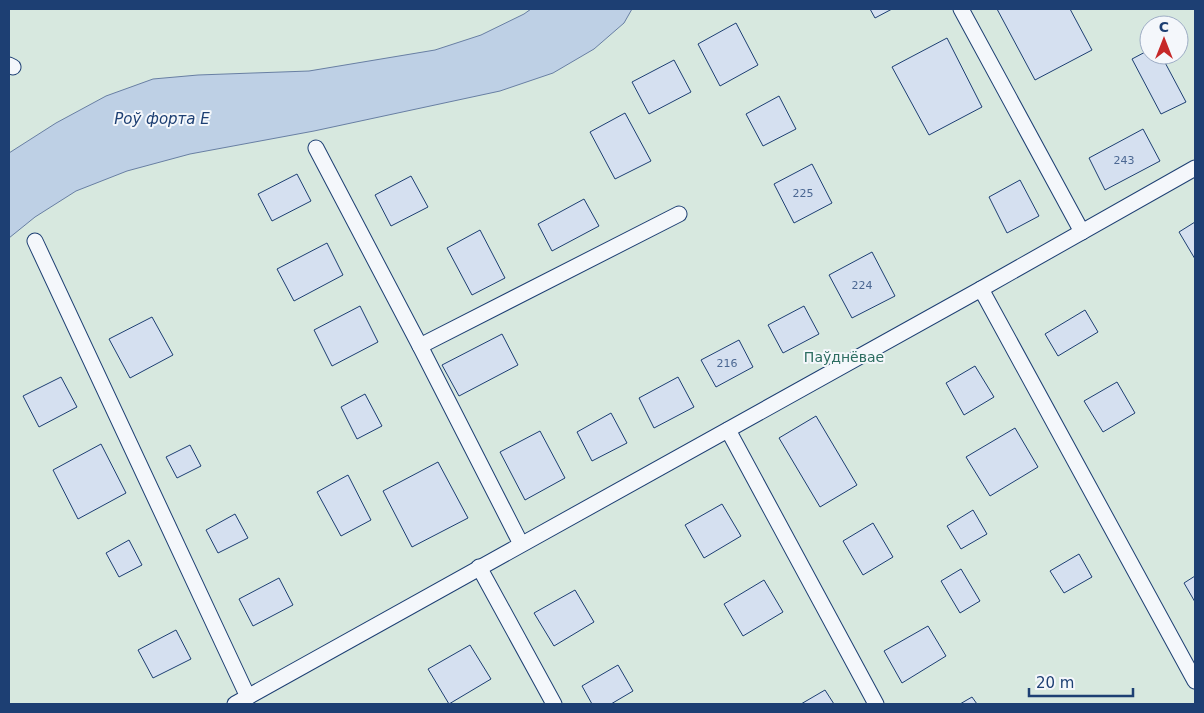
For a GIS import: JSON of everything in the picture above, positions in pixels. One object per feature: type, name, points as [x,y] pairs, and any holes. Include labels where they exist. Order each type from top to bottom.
[{"type":"lane","points":[[961,9],[1082,232]]},
{"type":"lane","points":[[316,148],[521,544]]},
{"type":"lane","points":[[35,241],[241,701],[1195,168]]},
{"type":"lane","points":[[420,346],[679,214]]},
{"type":"lane","points":[[981,289],[1195,681]]},
{"type":"lane","points":[[728,430],[876,704]]},
{"type":"lane","points":[[479,568],[554,704]]},
{"type":"green space","name":"Паўднёвае","points":[[9,9],[1195,9],[1195,704],[9,704]]},
{"type":"water","name":"Роў форта Е","points":[[531,9],[632,9],[624,23],[594,49],[553,73],[500,91],[314,131],[190,154],[127,171],[76,191],[35,217],[9,238],[9,153],[56,123],[106,96],[153,79],[198,75],[309,71],[435,50],[481,35]]},
{"type":"building","points":[[870,9],[892,9],[875,18]]},
{"type":"building","points":[[997,9],[1070,9],[1092,50],[1035,80]]},
{"type":"building","points":[[736,23],[758,65],[720,86],[698,44]]},
{"type":"building","points":[[947,38],[982,107],[929,135],[892,67]]},
{"type":"building","points":[[1139,55],[1139,65],[1166,65],[1186,102],[1161,114],[1132,59]]},
{"type":"building","points":[[674,60],[691,92],[649,114],[632,82]]},
{"type":"building","points":[[779,96],[796,129],[763,146],[746,114]]},
{"type":"building","points":[[625,113],[651,161],[615,179],[590,132]]},
{"type":"building","points":[[1143,129],[1160,161],[1105,190],[1089,158]]},
{"type":"building","points":[[812,164],[832,203],[794,223],[774,184]]},
{"type":"building","points":[[297,174],[311,201],[272,221],[258,194]]},
{"type":"building","points":[[411,176],[428,207],[391,226],[375,195]]},
{"type":"building","points":[[1020,180],[1039,216],[1007,233],[989,197]]},
{"type":"building","points":[[584,199],[599,226],[552,251],[538,224]]},
{"type":"building","points":[[1195,222],[1195,259],[1179,232]]},
{"type":"building","points":[[480,230],[505,278],[472,295],[447,248]]},
{"type":"building","points":[[327,243],[343,275],[294,301],[277,269]]},
{"type":"building","points":[[872,252],[895,296],[852,318],[829,275]]},
{"type":"building","points":[[360,306],[378,342],[332,366],[314,330]]},
{"type":"building","points":[[804,306],[819,334],[783,353],[768,325]]},
{"type":"building","points":[[1085,310],[1098,332],[1058,356],[1045,334]]},
{"type":"building","points":[[152,317],[173,355],[130,378],[109,339]]},
{"type":"building","points":[[502,334],[518,365],[459,396],[442,365]]},
{"type":"building","points":[[739,340],[753,367],[716,387],[701,360]]},
{"type":"building","points":[[975,366],[994,397],[964,415],[946,383]]},
{"type":"building","points":[[61,377],[77,407],[39,427],[23,396]]},
{"type":"building","points":[[678,377],[694,407],[654,428],[639,398]]},
{"type":"building","points":[[1117,382],[1135,413],[1103,432],[1084,401]]},
{"type":"building","points":[[365,394],[382,426],[357,439],[341,407]]},
{"type":"building","points":[[611,413],[627,443],[592,461],[577,432]]},
{"type":"building","points":[[816,416],[857,485],[820,507],[779,438]]},
{"type":"building","points":[[1015,428],[1038,467],[990,496],[966,457]]},
{"type":"building","points":[[540,431],[565,478],[525,500],[500,452]]},
{"type":"building","points":[[101,444],[126,493],[78,519],[53,470]]},
{"type":"building","points":[[190,445],[201,466],[177,478],[166,457]]},
{"type":"building","points":[[438,462],[468,518],[412,547],[383,491]]},
{"type":"building","points":[[348,475],[371,520],[341,536],[317,492]]},
{"type":"building","points":[[722,504],[741,536],[704,558],[685,525]]},
{"type":"building","points":[[973,510],[987,534],[961,549],[947,526]]},
{"type":"building","points":[[235,514],[248,538],[218,553],[206,530]]},
{"type":"building","points":[[873,523],[893,557],[863,575],[843,541]]},
{"type":"building","points":[[129,540],[142,565],[119,577],[106,553]]},
{"type":"building","points":[[1079,554],[1092,577],[1064,593],[1050,571]]},
{"type":"building","points":[[961,569],[980,601],[960,613],[941,581]]},
{"type":"building","points":[[1195,576],[1195,602],[1184,583]]},
{"type":"building","points":[[279,578],[293,605],[253,626],[239,599]]},
{"type":"building","points":[[764,580],[783,612],[743,636],[724,604]]},
{"type":"building","points":[[575,590],[594,622],[554,646],[534,613]]},
{"type":"building","points":[[928,626],[946,656],[902,683],[884,651]]},
{"type":"building","points":[[176,630],[191,659],[153,678],[138,650]]},
{"type":"building","points":[[470,645],[491,679],[449,704],[428,669]]},
{"type":"building","points":[[618,665],[633,691],[611,704],[592,704],[582,686]]},
{"type":"building","points":[[825,690],[834,704],[801,704]]},
{"type":"building","points":[[972,697],[977,704],[960,704]]}]
